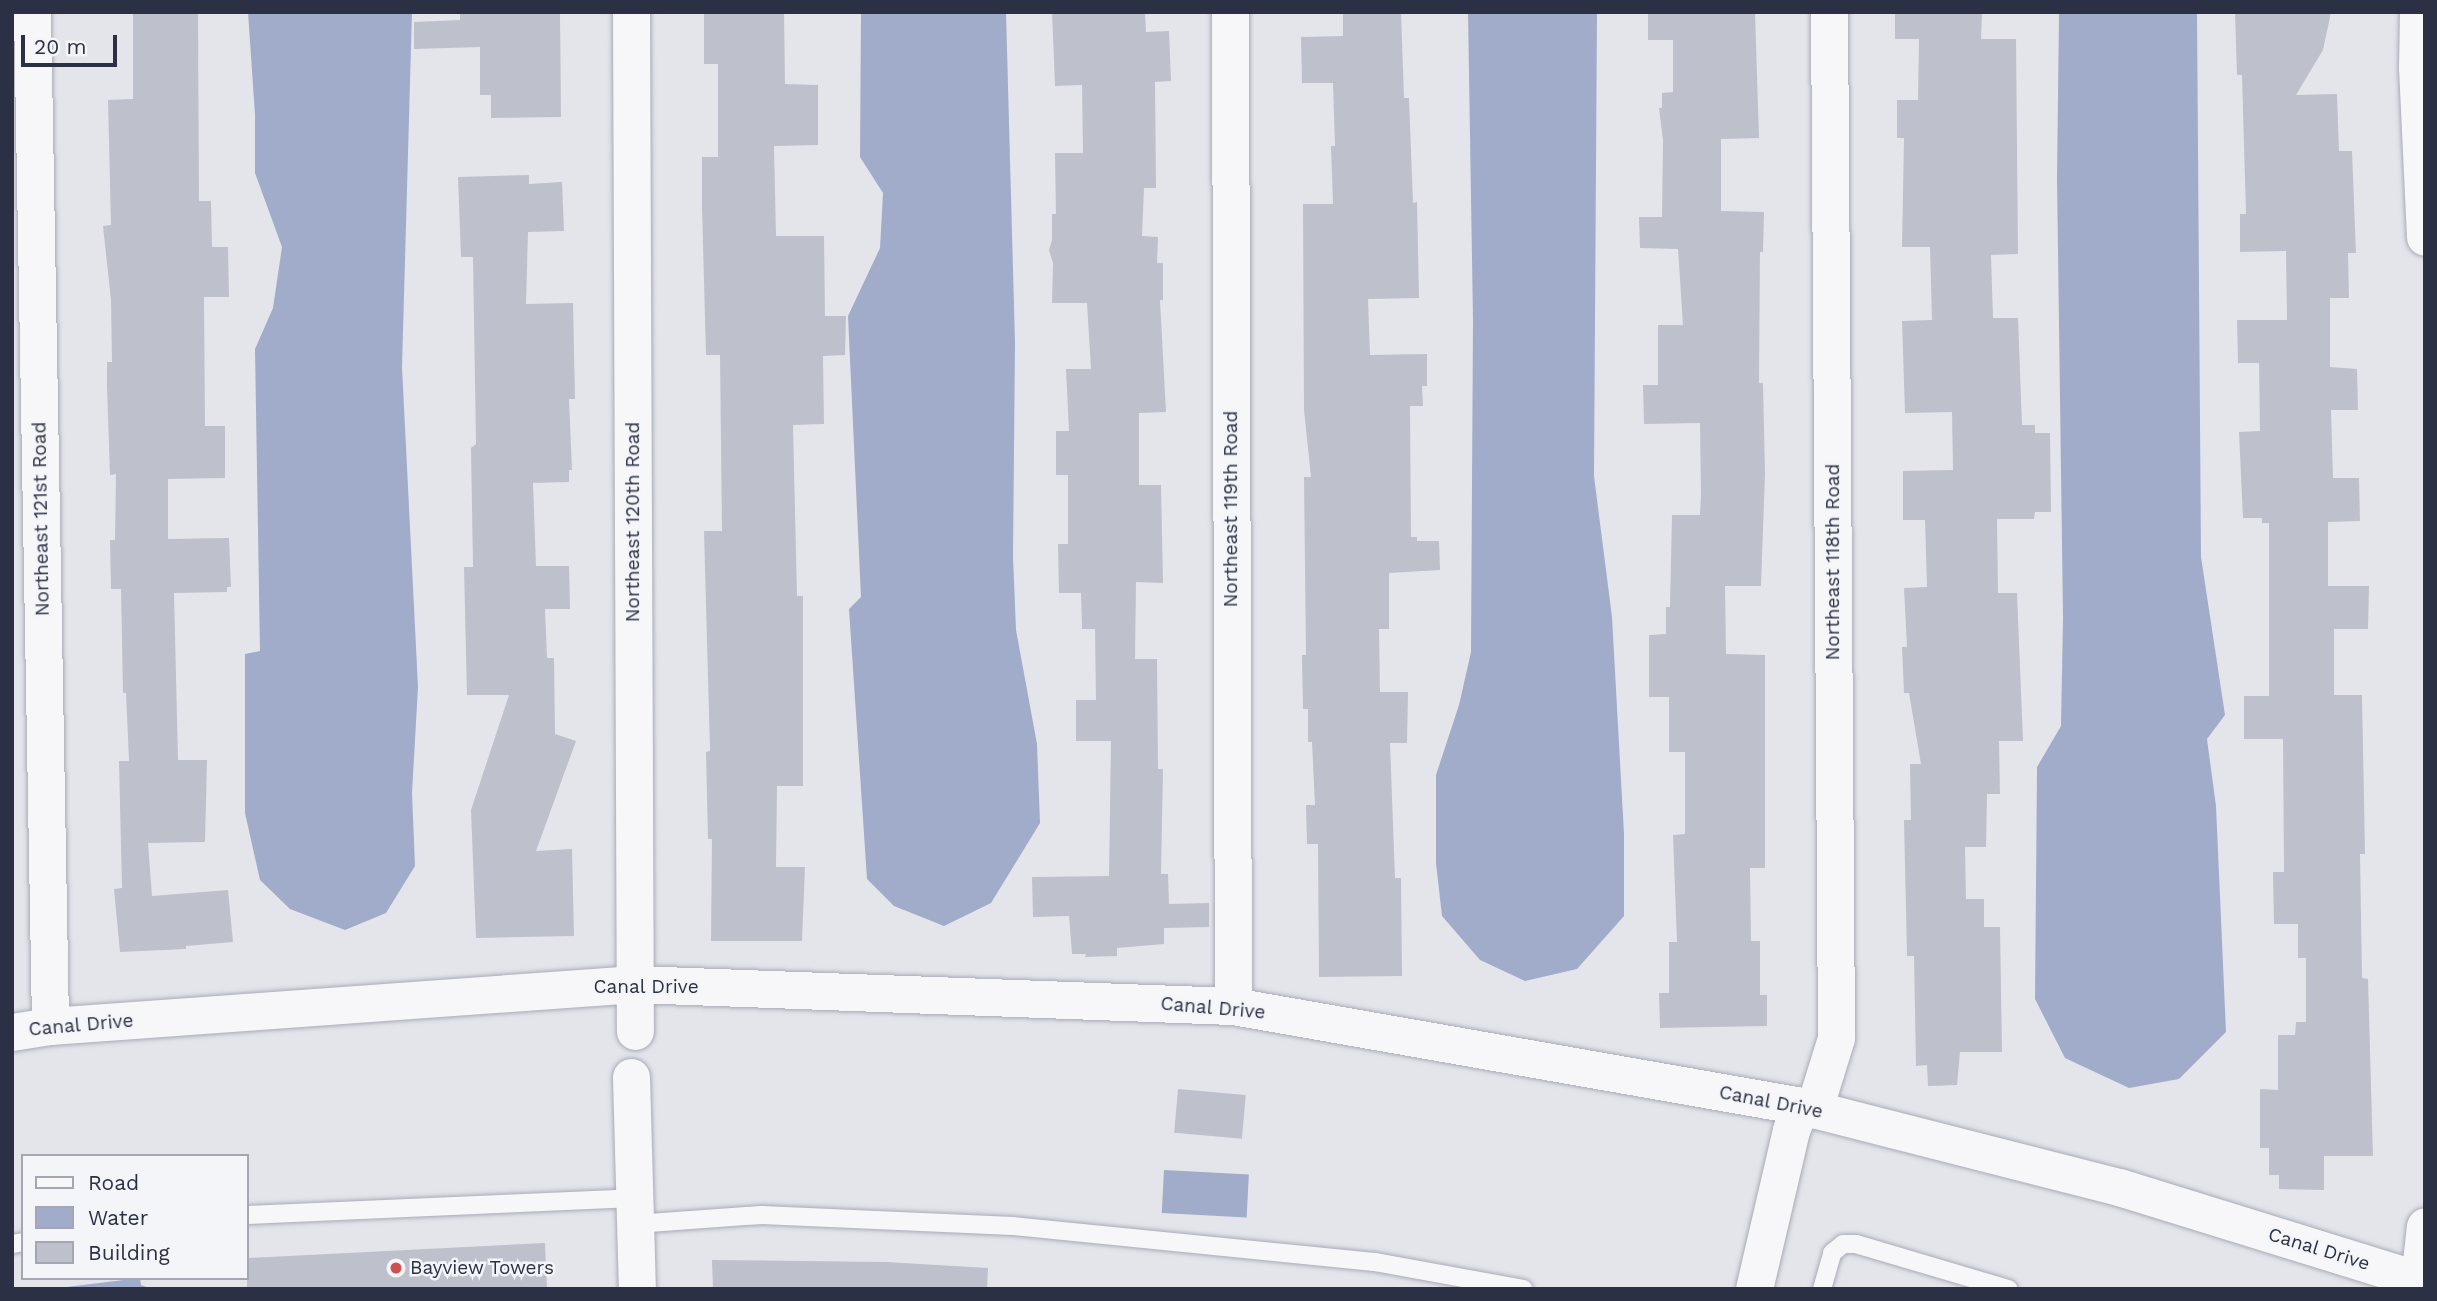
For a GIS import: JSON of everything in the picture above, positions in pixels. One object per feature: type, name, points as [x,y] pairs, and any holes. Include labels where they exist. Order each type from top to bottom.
[{"type":"street","name":"Northeast 121st Road","points":[[32,12],[50,1026]]},
{"type":"street","name":"Northeast 120th Road","points":[[631,12],[635,1031]]},
{"type":"street","name":"Northeast 119th Road","points":[[1230,12],[1233,1006]]},
{"type":"street","name":"Northeast 118th Road","points":[[1754,1289],[1791,1130],[1808,1107],[1836,1038],[1829,12]]},
{"type":"street","points":[[2418,12],[2425,237]]},
{"type":"street","name":"Canal Drive","points":[[12,1032],[50,1026],[635,984],[1233,1006],[1808,1107],[2119,1187],[2422,1281]]},
{"type":"street","points":[[631,1077],[637,1289]]},
{"type":"street","points":[[2422,1281],[2425,1226]]},
{"type":"lane","points":[[248,1215],[634,1211],[1013,1226],[1375,1262],[1524,1289]]},
{"type":"lane","points":[[1822,1289],[1832,1253],[1843,1244],[1856,1244],[2008,1289]]},
{"type":"water","points":[[248,12],[412,12],[402,367],[418,687],[412,793],[415,866],[386,913],[345,930],[290,909],[260,880],[245,813],[245,654],[260,651],[255,349],[273,308],[282,247],[255,173],[255,115]]},
{"type":"water","points":[[861,12],[1006,12],[1015,342],[1013,557],[1016,630],[1037,744],[1040,823],[991,903],[944,926],[894,906],[867,879],[849,609],[861,597],[848,316],[880,248],[883,193],[860,157]]},
{"type":"water","points":[[1468,12],[1597,12],[1594,476],[1612,617],[1624,834],[1624,916],[1577,969],[1525,981],[1480,960],[1442,916],[1436,863],[1436,775],[1459,705],[1471,652],[1473,320]]},
{"type":"water","points":[[2059,12],[2197,12],[2201,557],[2225,715],[2207,739],[2216,806],[2226,1032],[2179,1079],[2129,1088],[2065,1058],[2035,999],[2037,767],[2061,726],[2063,618],[2057,178]]},
{"type":"water","points":[[1164,1170],[1249,1174],[1247,1217],[1162,1213]]},
{"type":"water","points":[[140,1280],[141,1285],[152,1289],[50,1289]]},
{"type":"building","points":[[133,12],[198,12],[199,201],[211,201],[212,247],[228,247],[229,297],[204,297],[205,426],[225,426],[225,478],[168,479],[168,539],[229,538],[231,587],[227,587],[227,592],[174,593],[178,760],[207,760],[205,842],[148,843],[152,896],[228,890],[233,942],[186,946],[186,949],[120,952],[114,889],[122,888],[119,761],[129,761],[126,693],[123,693],[121,589],[111,589],[110,540],[115,540],[116,474],[110,475],[107,362],[112,362],[111,300],[103,226],[111,225],[108,100],[133,99]]},
{"type":"building","points":[[460,12],[560,12],[561,117],[491,118],[491,95],[480,95],[480,47],[414,49],[414,22],[460,20]]},
{"type":"building","points":[[704,12],[784,12],[785,84],[818,85],[818,145],[774,146],[776,236],[824,236],[825,316],[846,316],[845,355],[823,356],[824,424],[793,425],[797,596],[803,596],[803,786],[777,786],[776,867],[805,867],[802,941],[711,941],[712,839],[708,839],[706,752],[710,751],[704,531],[722,531],[720,355],[706,355],[702,207],[702,157],[718,157],[718,64],[704,64]]},
{"type":"building","points":[[1052,12],[1145,12],[1146,32],[1169,31],[1171,81],[1155,82],[1156,188],[1144,188],[1142,236],[1158,237],[1157,263],[1163,263],[1163,300],[1160,300],[1166,412],[1139,413],[1139,485],[1161,485],[1163,583],[1136,582],[1135,659],[1157,659],[1158,769],[1163,769],[1161,874],[1168,874],[1169,904],[1209,903],[1209,927],[1164,928],[1164,944],[1117,948],[1117,956],[1085,957],[1086,954],[1072,954],[1069,916],[1033,917],[1032,877],[1109,876],[1111,741],[1076,741],[1076,700],[1096,700],[1095,629],[1082,629],[1081,593],[1059,593],[1058,544],[1068,544],[1068,475],[1056,475],[1056,431],[1069,431],[1066,369],[1091,369],[1087,303],[1052,303],[1053,263],[1049,250],[1052,240],[1052,214],[1056,214],[1055,153],[1083,153],[1082,85],[1055,86]]},
{"type":"building","points":[[1343,12],[1401,12],[1404,98],[1409,98],[1413,203],[1417,202],[1419,298],[1368,299],[1370,355],[1427,354],[1427,386],[1422,386],[1423,406],[1410,406],[1411,537],[1417,537],[1417,541],[1439,541],[1440,570],[1389,573],[1389,629],[1379,629],[1380,692],[1408,692],[1407,743],[1390,743],[1395,878],[1401,878],[1402,976],[1319,977],[1318,844],[1307,844],[1306,805],[1315,805],[1312,742],[1308,742],[1308,709],[1303,709],[1302,655],[1306,655],[1304,477],[1311,477],[1304,410],[1303,204],[1333,204],[1331,146],[1335,146],[1333,83],[1302,83],[1301,37],[1343,36]]},
{"type":"building","points":[[1648,12],[1755,12],[1759,138],[1721,139],[1721,211],[1764,212],[1763,252],[1760,252],[1759,383],[1763,383],[1765,474],[1761,586],[1725,586],[1726,654],[1765,655],[1765,868],[1750,868],[1751,941],[1760,941],[1760,995],[1767,995],[1767,1026],[1660,1028],[1659,993],[1669,993],[1669,942],[1677,942],[1673,835],[1685,834],[1685,752],[1669,752],[1669,697],[1649,697],[1649,635],[1666,634],[1666,607],[1670,607],[1672,515],[1700,515],[1701,495],[1700,423],[1644,424],[1643,385],[1658,385],[1658,325],[1683,325],[1678,249],[1640,248],[1639,217],[1662,217],[1663,141],[1659,108],[1662,108],[1662,93],[1673,92],[1673,40],[1648,40]]},
{"type":"building","points":[[1895,12],[1982,12],[1981,39],[2016,39],[2018,254],[1991,255],[1993,318],[2018,318],[2022,425],[2035,425],[2035,433],[2050,433],[2051,512],[2035,512],[2034,519],[1997,519],[1998,593],[2017,593],[2023,741],[1999,741],[2000,794],[1987,794],[1986,847],[1965,847],[1966,899],[1984,899],[1984,927],[2000,927],[2002,1052],[1960,1052],[1957,1085],[1928,1086],[1927,1065],[1916,1066],[1914,956],[1907,956],[1904,820],[1911,820],[1910,764],[1921,764],[1909,693],[1904,693],[1902,647],[1907,647],[1904,588],[1927,587],[1925,520],[1903,520],[1903,471],[1953,470],[1952,412],[1905,413],[1902,321],[1932,320],[1930,247],[1902,247],[1904,138],[1897,138],[1897,100],[1918,100],[1919,39],[1895,39]]},
{"type":"building","points":[[2235,12],[2331,12],[2323,50],[2296,95],[2337,94],[2339,151],[2352,151],[2356,253],[2348,253],[2349,298],[2330,298],[2330,367],[2357,369],[2358,410],[2331,410],[2333,478],[2359,478],[2360,521],[2328,522],[2328,586],[2369,586],[2368,629],[2334,629],[2334,695],[2362,695],[2365,854],[2360,854],[2362,978],[2368,979],[2373,1156],[2324,1156],[2324,1190],[2279,1189],[2279,1175],[2269,1175],[2269,1148],[2260,1148],[2260,1089],[2278,1090],[2278,1035],[2295,1035],[2296,1022],[2306,1022],[2306,958],[2298,958],[2298,924],[2274,924],[2273,872],[2284,872],[2283,739],[2244,739],[2244,696],[2269,696],[2269,523],[2262,523],[2262,518],[2243,518],[2239,432],[2260,431],[2259,363],[2238,363],[2237,320],[2287,320],[2286,251],[2240,252],[2240,214],[2246,214],[2242,75],[2237,75]]},
{"type":"building","points":[[529,175],[529,184],[562,182],[564,231],[528,232],[526,304],[573,303],[575,399],[569,399],[572,470],[569,470],[569,482],[533,483],[536,566],[569,566],[570,609],[545,609],[547,658],[554,658],[555,734],[576,741],[536,851],[572,849],[574,936],[476,938],[471,810],[509,695],[467,695],[464,567],[473,567],[471,448],[476,444],[473,257],[461,257],[458,177]]},
{"type":"building","points":[[1178,1089],[1246,1095],[1242,1139],[1174,1133]]},
{"type":"building","name":"Bayview Towers","points":[[545,1243],[547,1289],[247,1289],[248,1258]]},
{"type":"building","points":[[712,1260],[886,1262],[988,1268],[987,1289],[713,1289]]},
{"type":"place","name":"Bayview Towers","points":[[396,1268]]}]
